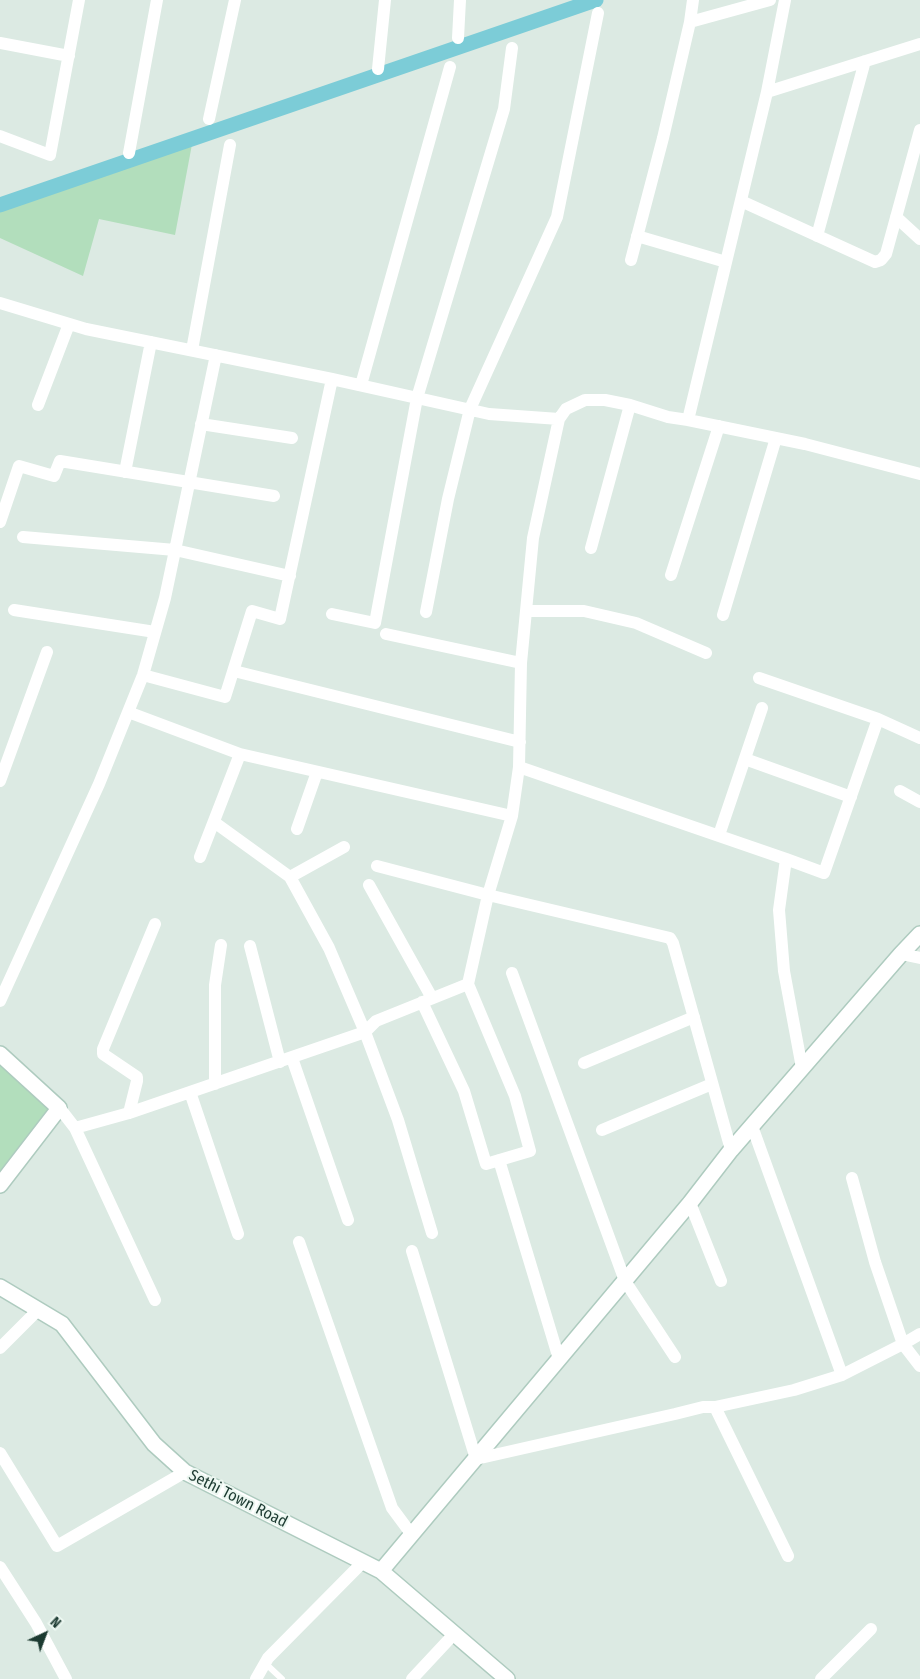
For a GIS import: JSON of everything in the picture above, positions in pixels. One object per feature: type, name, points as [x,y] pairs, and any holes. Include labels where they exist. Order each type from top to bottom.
[{"type":"street","points":[[0,136],[50,155],[79,0]]},
{"type":"street","points":[[129,153],[157,0]]},
{"type":"street","points":[[209,118],[235,0]]},
{"type":"street","points":[[378,70],[385,0]]},
{"type":"street","points":[[458,38],[460,0]]},
{"type":"street","points":[[631,260],[663,138],[694,0]]},
{"type":"street","points":[[690,22],[770,0]]},
{"type":"street","points":[[688,420],[767,92],[785,0]]},
{"type":"street","points":[[426,612],[448,499],[470,409],[557,217],[598,14]]},
{"type":"street","points":[[0,43],[69,56]]},
{"type":"street","points":[[767,92],[920,44]]},
{"type":"street","points":[[332,614],[375,623],[417,398],[504,109],[512,48]]},
{"type":"street","points":[[817,236],[865,61]]},
{"type":"street","points":[[361,385],[450,66]]},
{"type":"street","points":[[741,201],[875,262],[881,260],[886,254],[896,217],[917,158],[920,130]]},
{"type":"street","points":[[192,350],[230,145]]},
{"type":"street","points":[[896,217],[920,239]]},
{"type":"street","points":[[637,236],[726,262]]},
{"type":"street","points":[[0,303],[86,329],[361,385],[489,414],[559,419]]},
{"type":"street","points":[[38,405],[69,324]]},
{"type":"street","points":[[125,472],[151,342]]},
{"type":"street","points":[[0,1002],[99,784],[143,675],[164,598],[216,355]]},
{"type":"street","points":[[143,675],[226,697],[252,611],[280,619],[332,379]]},
{"type":"street","points":[[369,885],[427,1000],[464,1092],[486,1164],[530,1151],[515,1096],[468,984],[488,895],[512,816],[519,767],[521,663],[533,538],[559,419],[566,409],[585,400],[605,400],[630,405],[668,417],[776,438],[920,474]]},
{"type":"street","points":[[591,548],[630,405]]},
{"type":"street","points":[[201,424],[292,438]]},
{"type":"street","points":[[671,575],[719,426]]},
{"type":"street","points":[[723,616],[776,438]]},
{"type":"street","points":[[0,522],[19,466],[54,476],[60,461],[274,496]]},
{"type":"street","points":[[23,537],[174,550],[290,576]]},
{"type":"street","points":[[14,610],[155,632]]},
{"type":"street","points":[[526,611],[584,610],[636,623],[706,653]]},
{"type":"street","points":[[386,634],[521,663]]},
{"type":"street","points":[[0,782],[47,652]]},
{"type":"street","points":[[234,671],[520,742]]},
{"type":"street","points":[[759,678],[878,719],[920,738]]},
{"type":"street","points":[[719,835],[762,708]]},
{"type":"street","points":[[128,712],[240,754],[512,816]]},
{"type":"street","points":[[519,767],[824,873],[878,719]]},
{"type":"street","points":[[200,858],[240,754]]},
{"type":"street","points":[[745,759],[850,797]]},
{"type":"street","points":[[298,829],[317,772]]},
{"type":"street","points":[[900,791],[920,802]]},
{"type":"street","points":[[214,822],[290,877],[329,948],[365,1032],[398,1120],[432,1233]]},
{"type":"street","points":[[290,877],[344,847]]},
{"type":"street","points":[[786,859],[779,910],[784,971],[802,1068]]},
{"type":"street","points":[[377,866],[488,895],[670,938],[731,1150]]},
{"type":"street","points":[[128,1112],[137,1077],[103,1054],[103,1049],[155,924]]},
{"type":"street","points":[[381,1571],[690,1203],[731,1150],[920,934]]},
{"type":"street","points":[[215,1084],[215,985],[221,945]]},
{"type":"street","points":[[250,946],[286,1060],[348,1220]]},
{"type":"street","points":[[901,954],[920,958]]},
{"type":"street","points":[[512,973],[625,1281],[675,1357]]},
{"type":"street","points":[[75,1128],[215,1084],[365,1032],[376,1021],[468,984]]},
{"type":"street","points":[[584,1064],[694,1017]]},
{"type":"street","points":[[0,1054],[58,1106],[75,1128],[155,1300]]},
{"type":"street","points":[[602,1130],[712,1084]]},
{"type":"street","points":[[190,1092],[238,1234]]},
{"type":"street","points":[[0,1185],[57,1111],[58,1106]]},
{"type":"street","points":[[752,1126],[842,1374]]},
{"type":"street","points":[[499,1160],[559,1359]]},
{"type":"street","points":[[852,1178],[875,1262],[903,1344],[920,1366]]},
{"type":"street","points":[[690,1203],[721,1281]]},
{"type":"street","points":[[299,1242],[392,1508],[412,1535]]},
{"type":"street","points":[[412,1251],[476,1459]]},
{"type":"street","name":"Sethi Town Road","points":[[0,1287],[62,1324],[154,1444],[185,1472],[381,1571],[506,1679]]},
{"type":"street","points":[[0,1348],[38,1310]]},
{"type":"street","points":[[476,1459],[703,1406],[715,1407],[794,1390],[842,1374],[920,1334]]},
{"type":"street","points":[[715,1407],[788,1556]]},
{"type":"street","points":[[0,1453],[58,1546],[185,1472]]},
{"type":"street","points":[[256,1679],[268,1658],[363,1562]]},
{"type":"street","points":[[1,1572],[36,1623],[66,1679]]},
{"type":"street","points":[[821,1679],[871,1629]]},
{"type":"street","points":[[412,1679],[454,1634]]},
{"type":"lane","points":[[265,1663],[282,1679]]},
{"type":"green space","points":[[193,139],[175,235],[99,219],[83,276],[0,238],[0,205]]},
{"type":"green space","points":[[0,1056],[58,1106],[0,1181]]},
{"type":"waterway","points":[[0,205],[596,0]]}]
